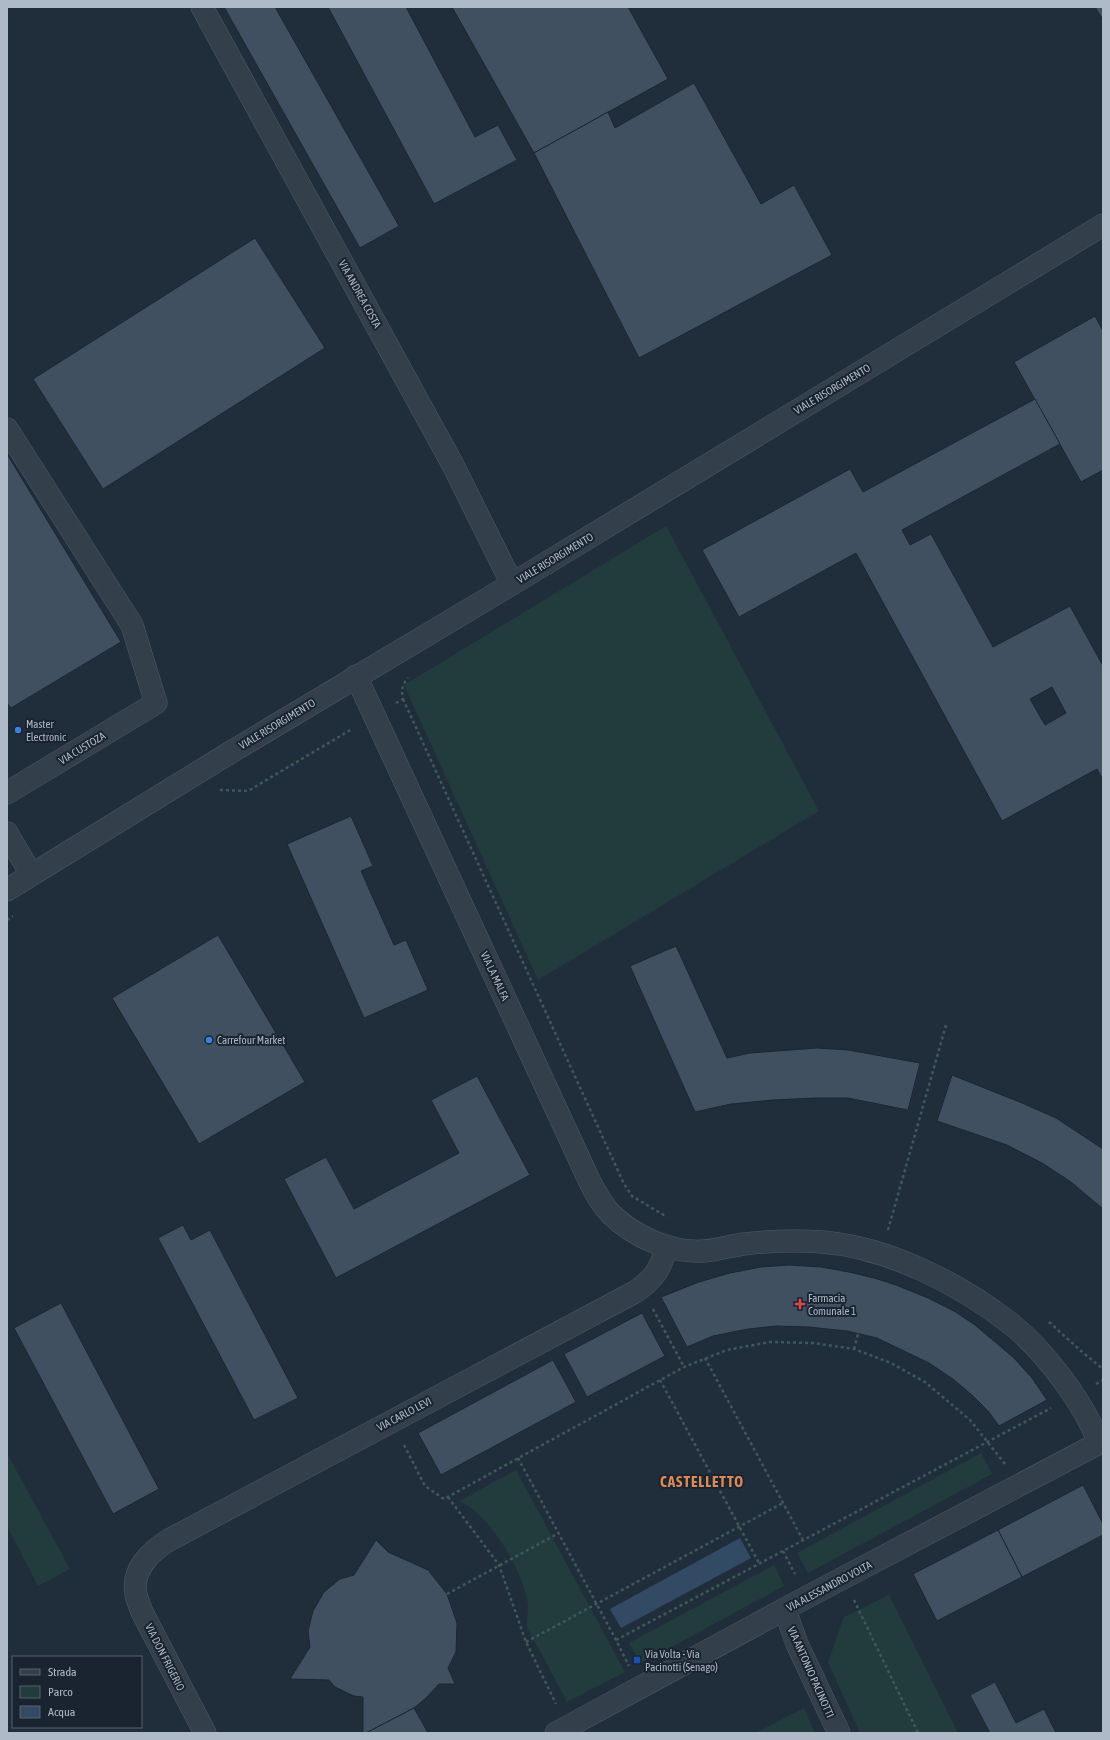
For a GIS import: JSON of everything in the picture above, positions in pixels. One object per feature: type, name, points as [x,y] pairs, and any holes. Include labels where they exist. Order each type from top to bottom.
[{"type":"street","name":"VIA ANDREA COSTA","points":[[202,7],[453,465],[512,584]]},
{"type":"street","name":"VIALE RISORGIMENTO","points":[[7,890],[356,676],[512,584],[1103,225]]},
{"type":"street","name":"VIA CUSTOZA","points":[[7,429],[132,625],[156,703],[7,793]]},
{"type":"street","name":"VIA LA MALFA","points":[[356,676],[588,1180],[610,1213],[624,1226],[666,1246],[685,1250],[704,1251],[744,1244],[822,1242],[881,1254],[908,1264],[948,1283],[1011,1324],[1035,1346],[1056,1369],[1101,1442]]},
{"type":"street","points":[[7,833],[31,874]]},
{"type":"street","name":"VIA CARLO LEVI","points":[[136,1578],[145,1561],[155,1549],[169,1540],[642,1287],[654,1277],[662,1262],[666,1246]]},
{"type":"street","name":"VIA ALESSANDRO VOLTA","points":[[556,1733],[1101,1442]]},
{"type":"street","name":"VIA DON FRIGERIO","points":[[136,1578],[136,1593],[142,1612],[205,1733]]},
{"type":"street","name":"VIA ANTONIO PACINOTTI","points":[[785,1610],[797,1644],[839,1733]]},
{"type":"path","points":[[403,699],[624,1184],[632,1196],[668,1218]]},
{"type":"path","points":[[881,1254],[946,1025]]},
{"type":"path","points":[[642,1287],[684,1367]]},
{"type":"path","points":[[1044,1317],[1103,1369]]},
{"type":"path","points":[[854,1349],[858,1334]]},
{"type":"path","points":[[392,1421],[425,1486],[444,1499],[684,1367],[705,1358],[727,1350],[770,1342],[813,1343],[854,1349],[891,1363],[925,1382],[970,1420],[1022,1484]]},
{"type":"path","points":[[705,1358],[802,1540]]},
{"type":"path","points":[[660,1380],[759,1564]]},
{"type":"path","points":[[616,1640],[1103,1380]]},
{"type":"path","points":[[518,1458],[616,1640],[639,1688]]},
{"type":"path","points":[[448,1497],[499,1566],[526,1642],[557,1706]]},
{"type":"path","points":[[526,1642],[783,1503]]},
{"type":"path","points":[[446,1594],[559,1533]]},
{"type":"path","points":[[844,1578],[918,1733]]},
{"type":"green space","points":[[666,526],[819,811],[538,980],[404,685]]},
{"type":"green space","points":[[7,1453],[70,1569],[38,1586],[7,1526]]},
{"type":"green space","points":[[981,1453],[992,1474],[808,1573],[797,1553]]},
{"type":"green space","points":[[516,1470],[625,1672],[567,1702],[528,1629],[528,1605],[520,1577],[513,1561],[504,1546],[482,1518],[471,1508],[459,1501]]},
{"type":"green space","points":[[774,1565],[784,1586],[640,1664],[629,1643]]},
{"type":"green space","points":[[889,1595],[958,1733],[860,1733],[828,1662],[844,1617]]},
{"type":"green space","points":[[804,1708],[815,1733],[755,1733]]},
{"type":"water","points":[[740,1538],[751,1558],[621,1628],[610,1609]]},
{"type":"building","points":[[224,7],[275,7],[399,226],[360,248]]},
{"type":"building","points":[[328,7],[406,7],[475,137],[498,125],[517,160],[434,204]]},
{"type":"building","points":[[452,7],[628,7],[668,79],[534,153]]},
{"type":"building","points":[[1095,7],[1103,7],[1103,20]]},
{"type":"building","points":[[694,83],[761,204],[794,185],[832,255],[639,358],[534,153],[608,112],[615,128]]},
{"type":"building","points":[[255,238],[325,348],[103,489],[33,379]]},
{"type":"building","points":[[1095,316],[1103,331],[1103,470],[1081,482],[1014,362]]},
{"type":"building","points":[[1035,399],[1060,444],[902,530],[910,545],[931,534],[993,647],[1070,606],[1103,666],[1103,780],[1097,769],[1002,821],[856,553],[739,617],[702,550],[850,469],[863,492]],"holes":[[[1052,687],[1066,713],[1045,725],[1030,699]]]},
{"type":"building","points":[[7,454],[121,642],[11,708],[7,703]]},
{"type":"building","points":[[351,816],[373,866],[361,871],[394,945],[406,940],[428,990],[364,1018],[287,844]]},
{"type":"building","name":"Carrefour Market","points":[[218,935],[305,1082],[199,1144],[112,998]]},
{"type":"building","points":[[676,946],[727,1058],[750,1053],[817,1048],[848,1050],[920,1063],[908,1110],[848,1098],[815,1098],[731,1104],[695,1112],[630,966]]},
{"type":"building","points":[[952,1075],[1056,1118],[1103,1149],[1103,1209],[1071,1182],[1042,1163],[1007,1145],[937,1121]]},
{"type":"building","points":[[477,1076],[530,1175],[336,1278],[284,1179],[326,1157],[354,1209],[459,1153],[431,1100]]},
{"type":"building","points":[[183,1225],[191,1240],[210,1230],[298,1398],[254,1420],[158,1238]]},
{"type":"building","points":[[789,1265],[821,1267],[874,1278],[928,1298],[954,1311],[975,1325],[1014,1358],[1032,1378],[1047,1400],[999,1426],[988,1411],[973,1396],[953,1379],[929,1363],[877,1338],[847,1331],[809,1327],[776,1326],[748,1329],[713,1336],[687,1347],[661,1297],[699,1282],[730,1273],[761,1267]]},
{"type":"building","points":[[61,1303],[159,1489],[113,1514],[14,1328]]},
{"type":"building","points":[[642,1313],[665,1356],[587,1397],[564,1354]]},
{"type":"building","points":[[553,1360],[576,1402],[441,1475],[418,1433]]},
{"type":"building","points":[[1083,1485],[1103,1524],[1103,1535],[1022,1577],[998,1530]]},
{"type":"building","points":[[998,1530],[1022,1577],[937,1621],[913,1574]]},
{"type":"building","points":[[376,1540],[388,1552],[428,1570],[447,1594],[457,1623],[456,1652],[448,1668],[455,1684],[439,1684],[414,1708],[366,1733],[363,1733],[363,1697],[354,1696],[335,1687],[329,1680],[290,1679],[310,1647],[308,1631],[313,1611],[324,1592],[340,1579],[354,1575]]},
{"type":"building","points":[[995,1682],[1016,1723],[1044,1709],[1056,1733],[990,1733],[970,1695]]},
{"type":"building","points":[[414,1708],[428,1733],[366,1733]]},
{"type":"place","name":"Master Electronic","points":[[18,730]]},
{"type":"place","name":"Carrefour Market","points":[[209,1040]]},
{"type":"place","name":"Farmacia Comunale 1","points":[[800,1304]]},
{"type":"place","name":"Via Volta - Via Pacinotti (Senago)","points":[[637,1660]]},
{"type":"district","name":"CASTELLETTO","points":[[702,1482]]}]
